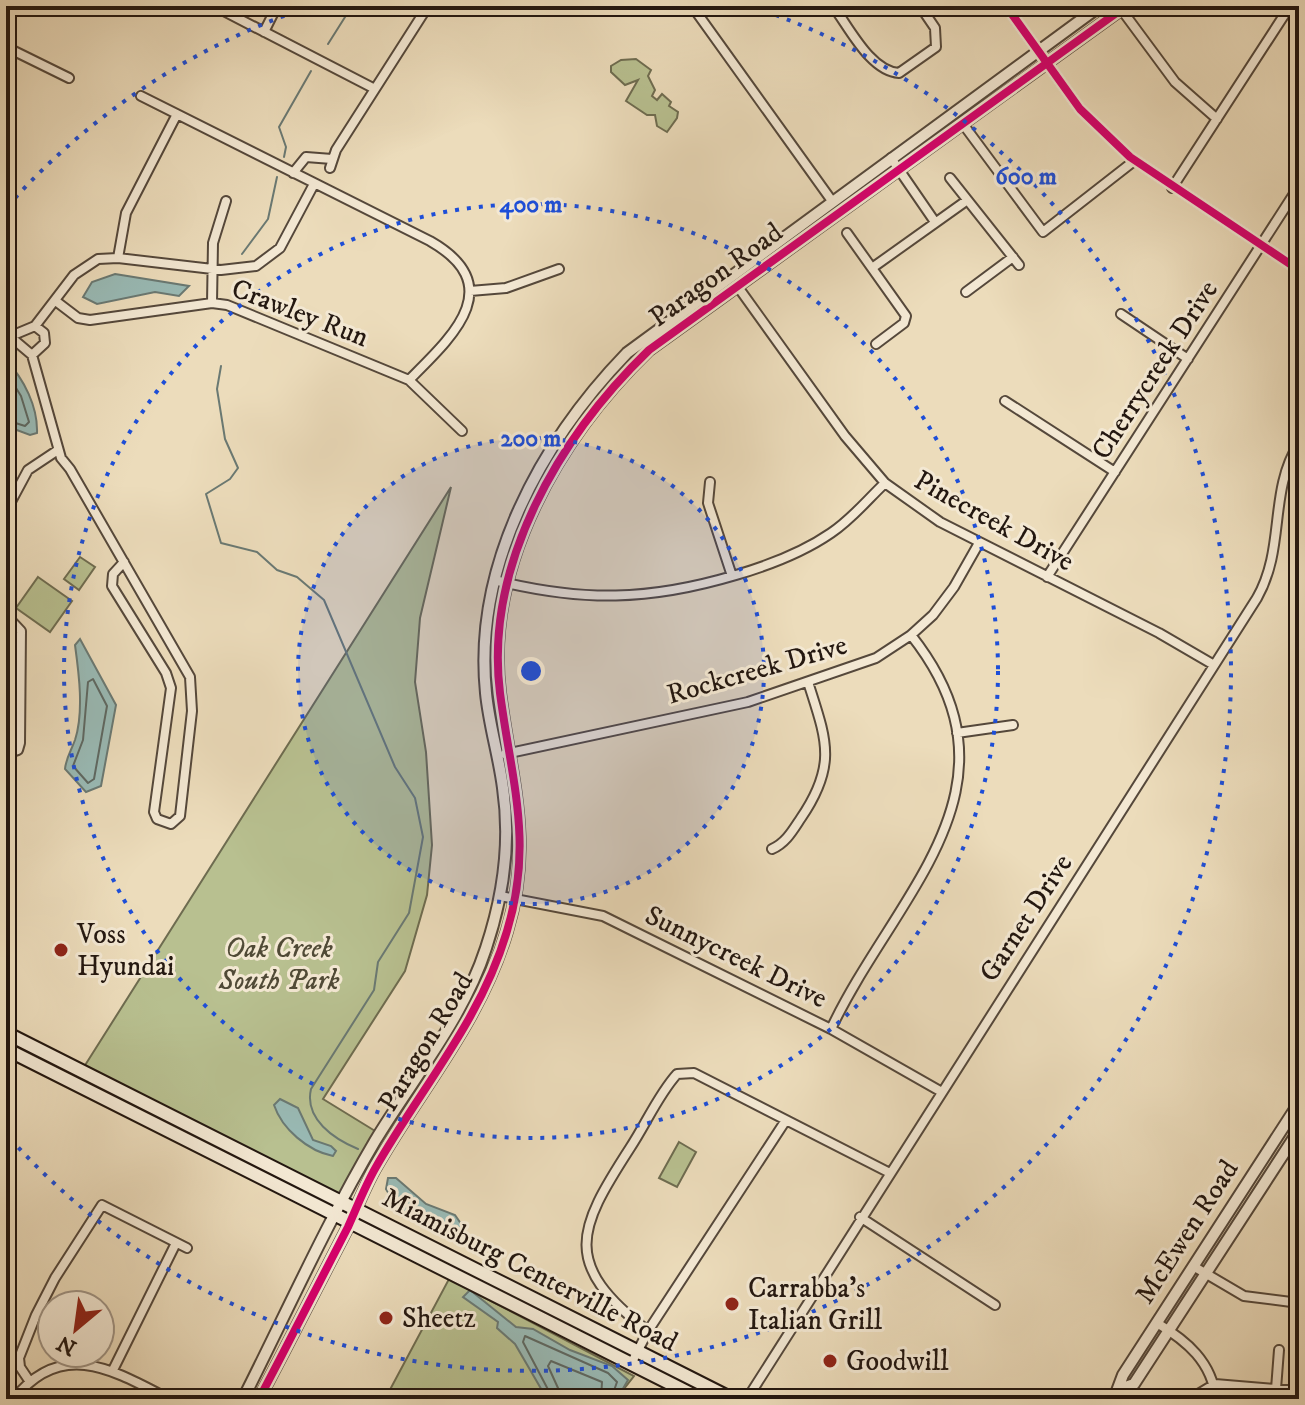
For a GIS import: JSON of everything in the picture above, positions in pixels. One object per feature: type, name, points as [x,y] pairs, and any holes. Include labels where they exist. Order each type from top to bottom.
[{"type":"main road","name":"Miamisburg Centerville Road","points":[[6,1033],[184,1123],[501,1298],[701,1399]]},
{"type":"main road","name":"Miamisburg Centerville Road","points":[[6,1049],[178,1136],[340,1209]]},
{"type":"main road","points":[[178,1136],[184,1123]]},
{"type":"main road","name":"Miamisburg Centerville Road","points":[[353,1216],[508,1285],[732,1399]]},
{"type":"main road","points":[[501,1298],[508,1285]]},
{"type":"street","points":[[214,6],[375,89]]},
{"type":"street","points":[[264,32],[277,6]]},
{"type":"street","points":[[293,173],[306,157],[331,164],[428,6]]},
{"type":"street","points":[[692,6],[832,201]]},
{"type":"street","points":[[833,6],[869,55],[888,71],[899,73],[936,47],[935,28],[920,6]]},
{"type":"street","points":[[1006,6],[1080,109],[1134,161],[1299,270]]},
{"type":"street","name":"Paragon Road","points":[[243,1399],[374,1142],[459,1010],[479,968],[500,896],[506,839],[504,789],[486,693],[484,635],[494,580],[509,532],[531,484],[575,414],[607,373],[660,326],[1100,6]]},
{"type":"street","points":[[1172,188],[1290,6]]},
{"type":"street","points":[[1124,8],[1175,82],[1217,119]]},
{"type":"street","name":"Paragon Road","points":[[259,1399],[375,1169],[478,1007],[507,931],[516,897],[521,827],[498,668],[509,584],[522,537],[536,504],[601,402],[649,350],[1124,8]]},
{"type":"street","points":[[6,47],[69,78]]},
{"type":"street","points":[[141,96],[441,247],[462,268],[470,291],[467,313],[458,330],[409,380]]},
{"type":"street","points":[[118,258],[126,213],[177,114]]},
{"type":"street","points":[[963,124],[1043,232],[1134,161]]},
{"type":"street","points":[[891,158],[935,222]]},
{"type":"street","points":[[950,178],[1019,265]]},
{"type":"street","points":[[8,334],[35,326],[57,302],[74,275],[88,263],[118,258],[213,269],[246,269],[274,255],[314,184]]},
{"type":"street","name":"Cherrycreek Drive","points":[[1047,577],[1299,186]]},
{"type":"street","points":[[212,303],[215,231],[226,201]]},
{"type":"street","points":[[872,268],[966,201]]},
{"type":"street","points":[[847,233],[906,316],[904,323],[876,344]]},
{"type":"street","points":[[966,292],[1013,257]]},
{"type":"street","points":[[470,291],[506,288],[559,269]]},
{"type":"street","name":"Pinecreek Drive","points":[[738,287],[845,436],[885,483],[922,511],[979,543],[1187,647],[1214,665]]},
{"type":"street","name":"Crawley Run","points":[[57,302],[78,318],[90,320],[212,303],[227,305],[409,380],[462,431]]},
{"type":"street","points":[[1121,314],[1188,359]]},
{"type":"street","points":[[32,355],[45,343],[44,333],[35,326]]},
{"type":"street","points":[[8,334],[32,355],[58,450],[124,562],[186,668],[192,687],[180,816],[171,824],[157,819],[154,812],[171,688],[166,673],[112,586],[113,574],[124,562]]},
{"type":"street","points":[[1005,401],[1115,472]]},
{"type":"street","name":"Garnet Drive","points":[[747,1399],[888,1172],[1214,665],[1270,571],[1277,537],[1281,485],[1299,443]]},
{"type":"street","points":[[6,511],[28,470],[58,450]]},
{"type":"street","points":[[710,482],[708,503],[732,576]]},
{"type":"street","points":[[494,580],[565,595],[631,597],[689,589],[784,559],[815,543],[846,521],[885,483]]},
{"type":"street","name":"Rockcreek Drive","points":[[497,754],[512,754],[748,702],[876,658],[911,635],[944,602],[979,543]]},
{"type":"street","points":[[6,615],[21,631],[20,743],[18,750],[6,754]]},
{"type":"street","points":[[831,1029],[854,982],[943,837],[958,782],[957,733],[942,683],[911,635]]},
{"type":"street","points":[[772,849],[784,841],[806,811],[826,768],[825,736],[808,682]]},
{"type":"street","points":[[957,733],[1013,725]]},
{"type":"street","name":"Sunnycreek Drive","points":[[500,896],[603,916],[831,1029],[940,1091]]},
{"type":"street","points":[[648,1331],[621,1308],[600,1283],[587,1258],[586,1232],[598,1198],[674,1078],[682,1072],[694,1073],[888,1172]]},
{"type":"street","name":"McEwen Road","points":[[1117,1394],[1123,1375],[1299,1103]]},
{"type":"street","points":[[631,1364],[648,1331],[786,1120]]},
{"type":"street","name":"McEwen Road","points":[[1117,1394],[1134,1384],[1299,1130]]},
{"type":"street","points":[[30,1382],[19,1363],[25,1344],[55,1278],[102,1205],[187,1248]]},
{"type":"street","points":[[860,1217],[995,1305]]},
{"type":"street","points":[[113,1370],[176,1243]]},
{"type":"street","points":[[1193,1266],[1244,1296],[1299,1302]]},
{"type":"street","points":[[1157,1323],[1198,1355],[1215,1384],[1216,1399]]},
{"type":"street","points":[[1276,1389],[1279,1350]]},
{"type":"street","points":[[14,1399],[30,1382],[50,1370],[77,1364],[113,1370],[169,1399]]},
{"type":"street","points":[[1190,1399],[1215,1384],[1299,1391]]},
{"type":"green space","points":[[636,59],[651,70],[648,76],[655,90],[652,96],[657,100],[662,94],[671,102],[669,106],[678,112],[667,132],[657,126],[655,115],[647,115],[626,101],[638,80],[625,85],[611,72],[611,66],[621,60]]},
{"type":"green space","name":"Oak Creek South Park","points":[[451,487],[420,618],[415,682],[426,752],[432,845],[427,895],[405,971],[323,1099],[380,1134],[343,1203],[82,1070]]},
{"type":"green space","points":[[80,557],[95,567],[79,590],[64,579]]},
{"type":"green space","points":[[38,577],[72,601],[50,632],[16,608]]},
{"type":"green space","points":[[679,1142],[696,1152],[677,1187],[659,1178]]},
{"type":"green space","points":[[449,1279],[634,1376],[616,1399],[385,1399]]},
{"type":"water","points":[[115,274],[189,286],[179,296],[155,292],[97,304],[83,297],[92,282]]},
{"type":"water","points":[[6,360],[29,394],[37,433],[30,435],[6,426]]},
{"type":"water","points":[[80,639],[116,705],[101,786],[86,792],[65,769],[78,729],[80,705],[75,645]]},
{"type":"water","points":[[280,1099],[298,1108],[313,1140],[331,1146],[336,1151],[333,1156],[305,1144],[290,1130],[274,1105]]},
{"type":"water","points":[[388,1178],[396,1178],[426,1204],[455,1215],[466,1231],[465,1235],[453,1239],[402,1216],[386,1189]]},
{"type":"water","points":[[470,1290],[516,1327],[533,1329],[570,1350],[612,1366],[628,1380],[617,1399],[547,1399],[515,1344],[497,1328],[498,1322],[463,1297]]},
{"type":"waterway","points":[[328,44],[352,6]]},
{"type":"waterway","points":[[284,157],[286,147],[279,127],[311,71]]},
{"type":"waterway","points":[[242,254],[268,219],[277,177]]},
{"type":"waterway","points":[[221,366],[217,389],[225,439],[238,468],[230,479],[206,494],[221,543],[257,552],[277,570],[297,577],[324,600],[395,767],[415,798],[423,837],[409,913],[378,962],[374,990],[311,1089],[310,1100],[316,1119],[331,1134],[358,1149]]},
{"type":"cycle path","points":[[1006,6],[1080,109],[1130,157],[1299,270]]},
{"type":"cycle path","points":[[259,1399],[372,1174],[449,1053],[482,994],[507,931],[515,899],[520,839],[500,693],[498,645],[504,597],[517,550],[535,505],[559,462],[616,384],[649,350],[1126,6]]},
{"type":"place","name":"Voss Hyundai","points":[[61,950]]},
{"type":"place","name":"Carrabba's Italian Grill","points":[[732,1304]]},
{"type":"place","name":"Sheetz","points":[[386,1318]]},
{"type":"place","name":"Goodwill","points":[[830,1361]]}]
